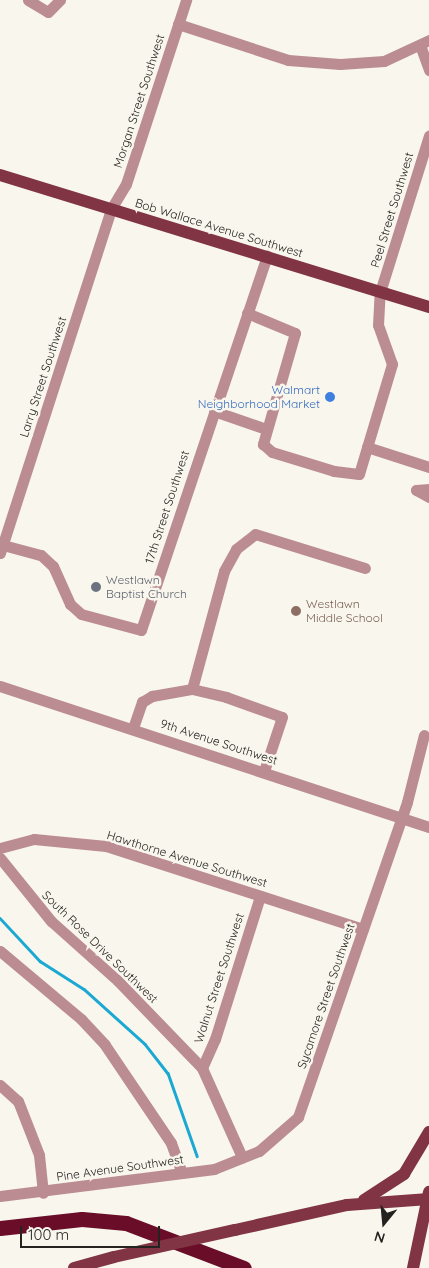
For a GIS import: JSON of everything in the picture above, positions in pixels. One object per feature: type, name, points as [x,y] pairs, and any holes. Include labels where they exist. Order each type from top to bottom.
[{"type":"highway","points":[[0,1228],[82,1219],[126,1223],[244,1268]]},
{"type":"main road","name":"Bob Wallace Avenue Southwest","points":[[0,175],[267,256],[429,308]]},
{"type":"main road","points":[[74,1268],[114,1256],[347,1205],[372,1197],[404,1174],[429,1132]]},
{"type":"main road","points":[[347,1205],[429,1196],[413,1268]]},
{"type":"street","points":[[28,0],[48,12],[61,4],[60,0]]},
{"type":"street","name":"Morgan Street Southwest","points":[[112,209],[126,184],[186,0]]},
{"type":"street","points":[[178,24],[288,60],[340,64],[384,61],[425,43],[429,70]]},
{"type":"street","name":"Peel Street Southwest","points":[[266,429],[263,444],[270,450],[346,474],[359,474],[392,364],[378,325],[380,292],[429,136]]},
{"type":"street","name":"Larry Street Southwest","points":[[2,549],[112,209]]},
{"type":"street","name":"17th Street Southwest","points":[[2,549],[41,555],[53,566],[70,604],[82,614],[141,630],[267,256]]},
{"type":"street","points":[[214,411],[266,429],[295,333],[247,313]]},
{"type":"street","points":[[367,447],[429,467]]},
{"type":"street","points":[[429,489],[416,490],[429,497]]},
{"type":"street","points":[[192,689],[224,571],[236,549],[255,534],[365,568]]},
{"type":"street","name":"9th Avenue Southwest","points":[[0,686],[264,771],[429,827]]},
{"type":"street","points":[[133,728],[147,698],[192,689],[282,717],[264,771]]},
{"type":"street","name":"Sycamore Street Southwest","points":[[242,1157],[259,1151],[298,1117],[400,817],[424,735]]},
{"type":"street","name":"Hawthorne Avenue Southwest","points":[[0,848],[34,839],[106,846],[363,929]]},
{"type":"street","name":"South Rose Drive Southwest","points":[[0,858],[51,921],[118,981],[202,1068],[242,1157]]},
{"type":"street","name":"Walnut Street Southwest","points":[[202,1068],[215,1039],[260,896]]},
{"type":"street","points":[[0,951],[81,1019],[106,1045],[171,1143],[182,1174]]},
{"type":"street","points":[[0,1085],[21,1110],[39,1155],[43,1193]]},
{"type":"street","name":"Pine Avenue Southwest","points":[[0,1196],[43,1193],[214,1169],[242,1157]]},
{"type":"waterway","points":[[0,918],[40,961],[84,989],[145,1044],[168,1073],[197,1156]]},
{"type":"place","name":"Walmart Neighborhood Market","points":[[330,397]]},
{"type":"place","name":"Westlawn Baptist Church","points":[[96,587]]},
{"type":"place","name":"Westlawn Middle School","points":[[296,611]]}]
